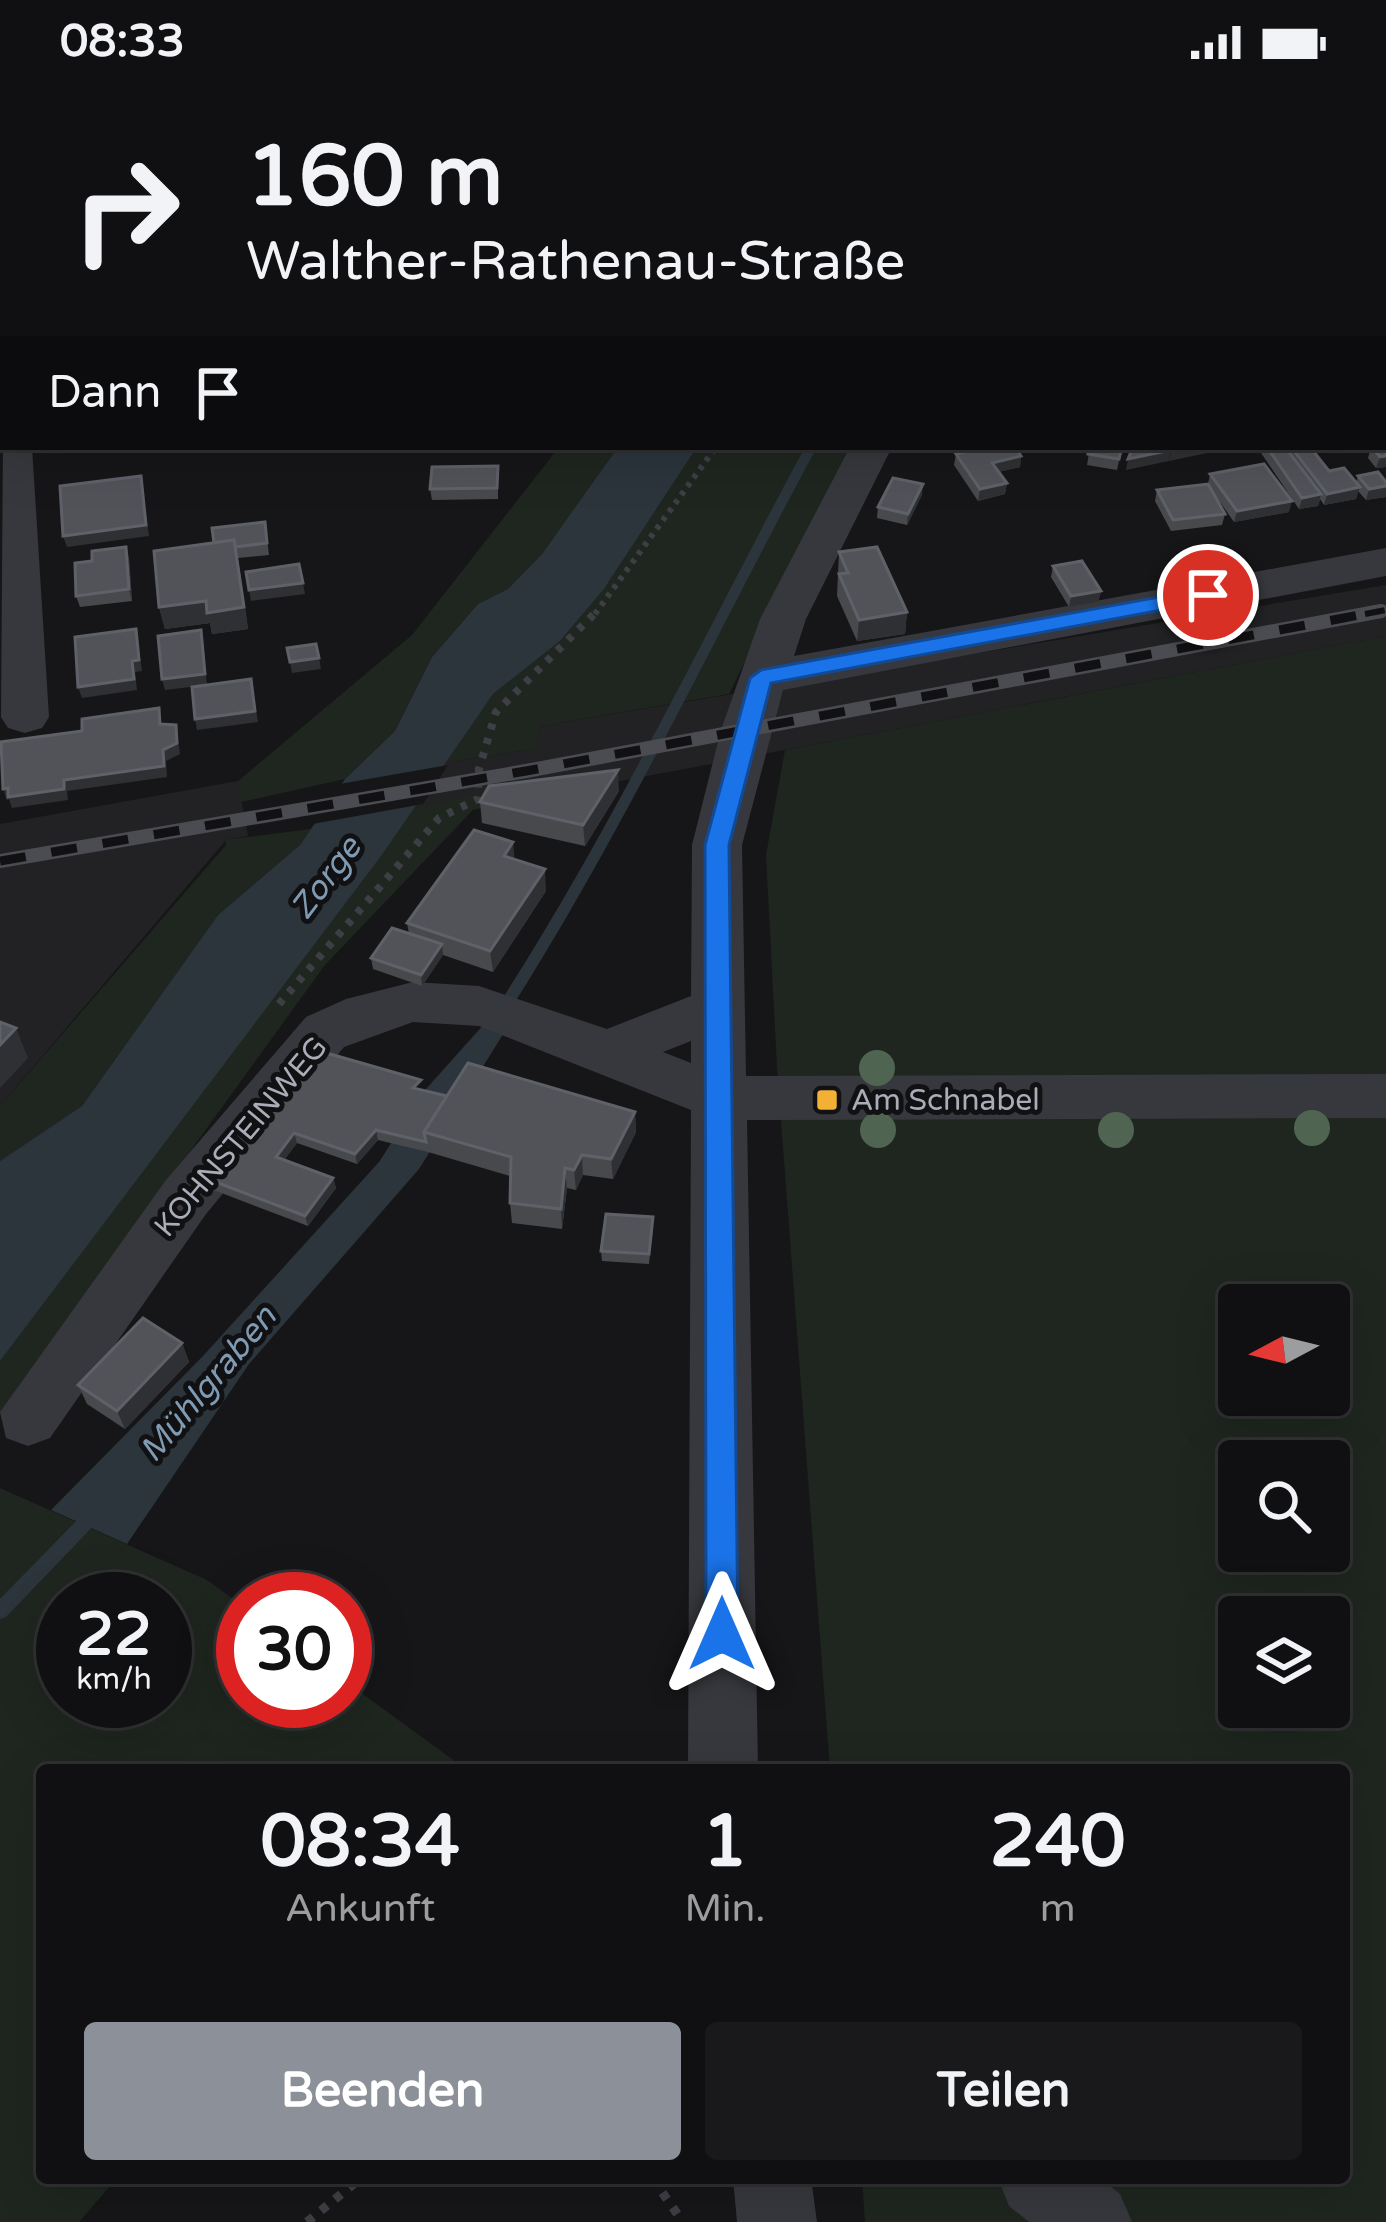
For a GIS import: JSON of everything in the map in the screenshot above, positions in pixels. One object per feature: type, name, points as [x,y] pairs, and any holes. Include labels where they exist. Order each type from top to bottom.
[{"type":"street","points":[[11,450],[26,717]]},
{"type":"street","points":[[723,1764],[717,845],[761,678],[783,619],[869,450]]},
{"type":"street","points":[[761,678],[1386,562]]},
{"type":"street","name":"KOHNSTEINWEG","points":[[28,1419],[186,1197],[325,1032],[365,1014],[412,1002],[479,1006],[533,1022],[720,1098]]},
{"type":"street","points":[[604,1053],[719,1007]]},
{"type":"street","points":[[720,1098],[1386,1096]]},
{"type":"street","points":[[773,2184],[778,2222]]},
{"type":"street","points":[[1044,2184],[1092,2222]]},
{"type":"path","points":[[325,1032],[273,1017],[281,998],[439,818],[478,800],[479,769],[496,712],[585,627],[714,450]]},
{"type":"path","points":[[307,2222],[354,2184]]},
{"type":"path","points":[[656,2184],[683,2222]]},
{"type":"shaded area","points":[[557,450],[616,450],[542,554],[508,589],[478,604],[432,657],[395,731],[345,779],[241,802],[238,781],[412,635]]},
{"type":"shaded area","points":[[695,450],[849,450],[729,694],[541,726],[535,749],[442,763],[493,694],[560,641],[604,589]]},
{"type":"shaded area","points":[[1386,585],[1386,636],[510,802],[413,808],[442,763],[535,749],[541,726]]},
{"type":"shaded area","points":[[1386,636],[1386,2222],[865,2222],[862,2184],[1350,2184],[1350,1764],[830,1764],[777,1067],[766,855],[785,750]]},
{"type":"shaded area","points":[[238,781],[248,836],[226,840],[0,1106],[0,824]]},
{"type":"shaded area","points":[[518,787],[510,802],[473,810],[325,965],[0,1414],[0,1361],[413,808]]},
{"type":"shaded area","points":[[311,829],[300,845],[218,915],[82,1106],[0,1161],[0,1106],[226,845],[225,840]]},
{"type":"shaded area","points":[[0,1488],[189,1572],[36,1572],[36,1728],[192,1728],[192,1573],[216,1586],[216,1728],[372,1728],[372,1701],[459,1764],[36,1764],[36,2184],[112,2184],[79,2222],[0,2222]]},
{"type":"water","name":"Zorge","points":[[616,450],[695,450],[604,589],[560,641],[493,694],[381,856],[0,1361],[0,1161],[82,1106],[218,915],[300,845],[345,779],[395,731],[432,657],[478,604],[508,589],[542,554]]},
{"type":"water","points":[[486,1022],[507,1028],[419,1169],[249,1364],[127,1544],[51,1510],[203,1356],[379,1162],[426,1089]]},
{"type":"pier","points":[[448,765],[423,804],[307,825],[334,785]]},
{"type":"building","points":[[1017,450],[1021,456],[992,463],[1007,483],[980,489],[956,454]]},
{"type":"building","points":[[1089,450],[1121,450],[1119,459],[1088,454]]},
{"type":"building","points":[[1132,450],[1171,450],[1128,459]]},
{"type":"building","points":[[1269,450],[1287,450],[1321,494],[1302,498]]},
{"type":"building","points":[[1293,450],[1312,450],[1329,471],[1344,468],[1360,487],[1327,494]]},
{"type":"building","points":[[1264,464],[1292,501],[1237,511],[1210,474]]},
{"type":"building","points":[[498,466],[497,488],[430,489],[432,467]]},
{"type":"building","points":[[1378,472],[1386,486],[1369,489],[1358,476]]},
{"type":"building","points":[[141,476],[146,525],[63,536],[60,486]]},
{"type":"building","points":[[893,478],[923,484],[908,514],[878,507]]},
{"type":"building","points":[[1208,484],[1225,514],[1173,520],[1157,490]]},
{"type":"building","points":[[265,522],[267,543],[235,547],[234,540],[214,543],[212,528]]},
{"type":"building","points":[[234,540],[244,607],[207,613],[206,601],[159,607],[154,551]]},
{"type":"building","points":[[126,547],[129,589],[76,596],[75,563],[92,561],[92,551]]},
{"type":"building","points":[[877,547],[907,612],[859,620],[839,574],[848,573],[839,552]]},
{"type":"building","points":[[1082,561],[1101,591],[1071,596],[1053,566]]},
{"type":"building","points":[[299,564],[303,583],[249,590],[246,572]]},
{"type":"building","points":[[136,629],[139,660],[132,661],[134,679],[78,687],[75,637]]},
{"type":"building","points":[[201,630],[205,674],[162,679],[158,636]]},
{"type":"building","points":[[316,644],[319,658],[290,662],[287,648]]},
{"type":"building","points":[[251,679],[255,711],[195,719],[192,687]]},
{"type":"building","points":[[159,708],[160,724],[176,725],[177,743],[163,750],[164,766],[64,780],[64,789],[8,797],[8,788],[3,789],[1,742],[82,731],[82,719]]},
{"type":"building","points":[[618,770],[583,825],[480,802],[489,786]]},
{"type":"building","points":[[474,830],[513,842],[504,856],[545,869],[490,951],[407,923]]},
{"type":"building","points":[[392,928],[442,944],[421,975],[371,958]]},
{"type":"building","points":[[0,1022],[16,1028],[0,1045]]},
{"type":"building","points":[[316,1050],[421,1080],[413,1088],[447,1096],[424,1132],[426,1142],[376,1130],[355,1154],[294,1133],[276,1157],[333,1178],[305,1216],[208,1179]]},
{"type":"building","points":[[468,1063],[635,1112],[611,1159],[582,1155],[574,1170],[565,1168],[561,1209],[510,1203],[511,1157],[424,1132]]},
{"type":"building","points":[[606,1214],[653,1217],[649,1254],[601,1251]]},
{"type":"building","points":[[143,1318],[182,1343],[117,1411],[78,1385]]},
{"type":"waterway","points":[[500,1014],[624,805],[809,450]]},
{"type":"waterway","name":"Mühlgraben","points":[[0,1611],[94,1514]]},
{"type":"railway","points":[[1367,614],[1386,610]]},
{"type":"railway","points":[[1367,614],[1381,611]]},
{"type":"railway","points":[[0,861],[526,771],[1367,614]]},
{"type":"place","name":"Am Schnabel","points":[[827,1100]]},
{"type":"route","points":[[722,1634],[717,845],[761,678],[1208,595]]}]
